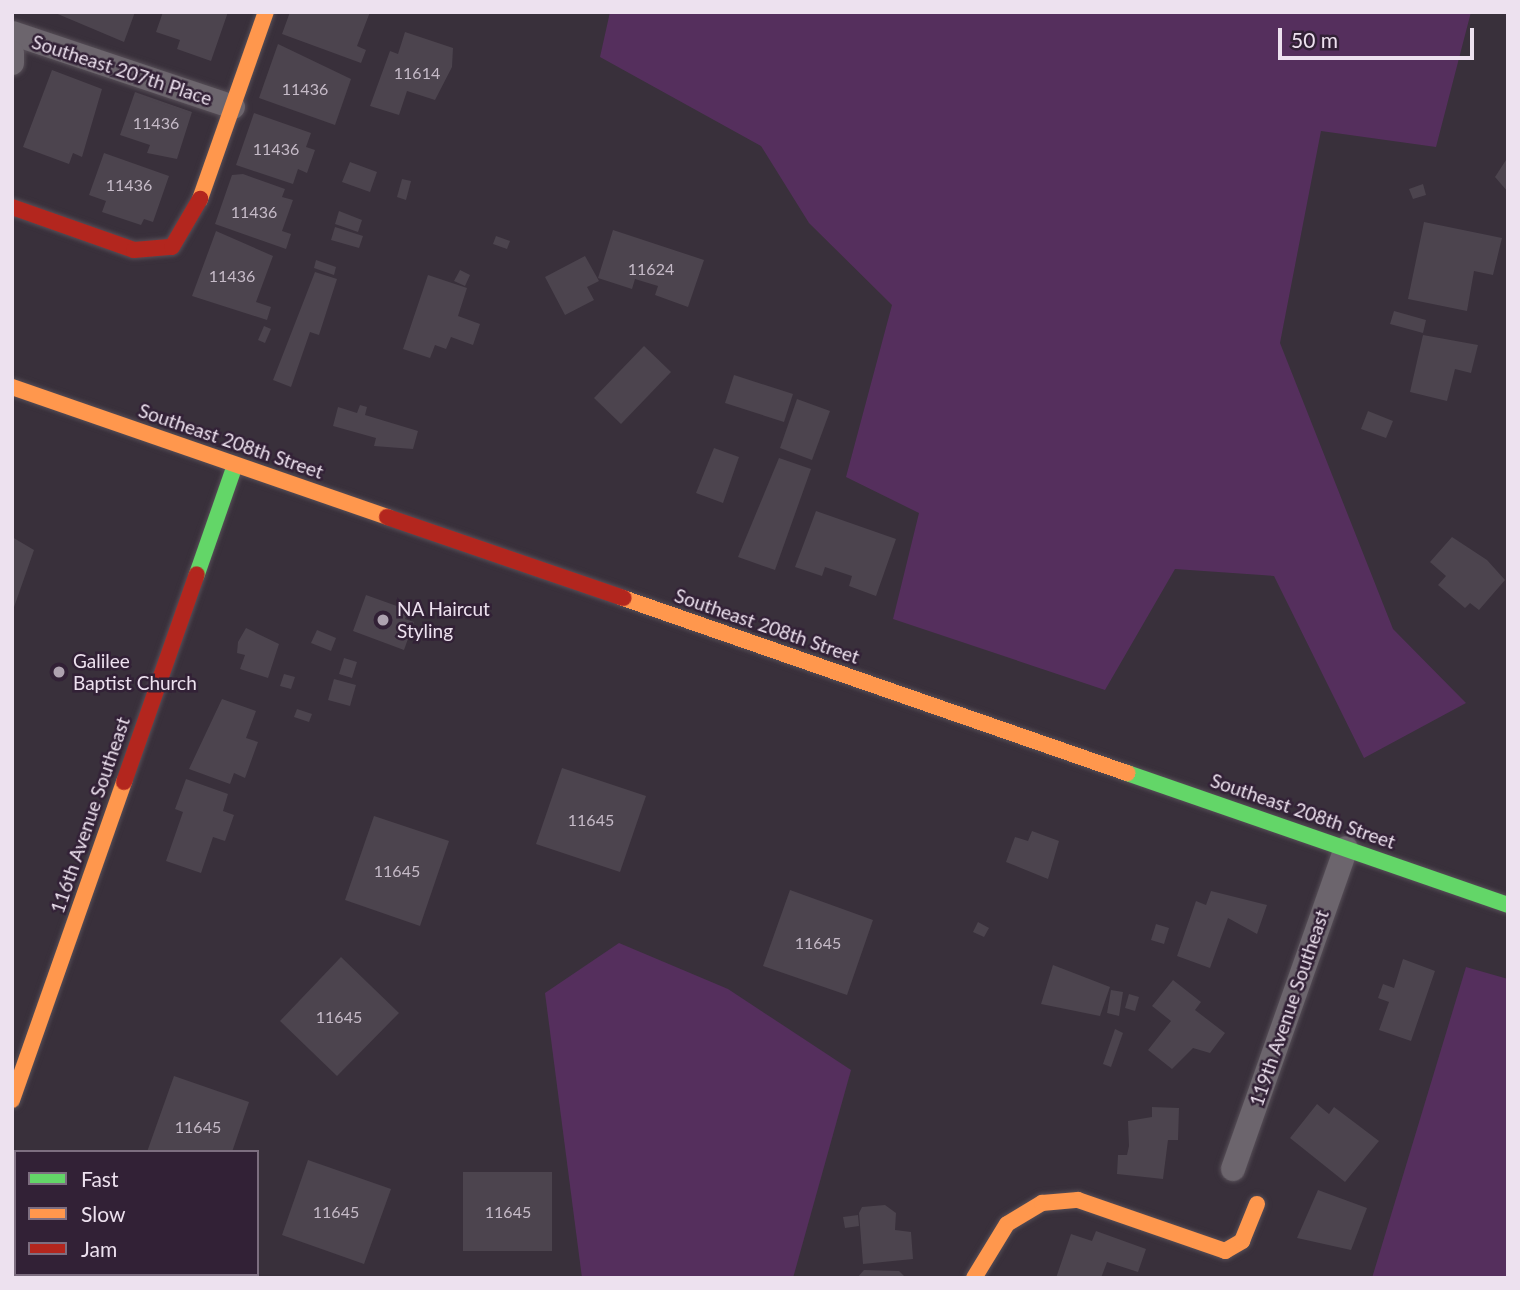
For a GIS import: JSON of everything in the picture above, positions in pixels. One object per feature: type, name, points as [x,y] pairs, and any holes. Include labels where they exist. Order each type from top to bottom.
[{"type":"main road","points":[[12,207],[134,250],[172,247],[195,212],[266,12]]},
{"type":"main road","name":"Southeast 208th Street","points":[[12,387],[1508,905]]},
{"type":"main road","name":"116th Avenue Southeast","points":[[12,1100],[235,465]]},
{"type":"main road","points":[[974,1278],[1007,1224],[1053,1200],[1095,1205],[1225,1251],[1242,1241],[1257,1204]]},
{"type":"street","points":[[12,23],[16,12]]},
{"type":"street","name":"Southeast 207th Place","points":[[12,33],[233,107]]},
{"type":"street","points":[[12,53],[12,63]]},
{"type":"street","name":"119th Avenue Southeast","points":[[1233,1168],[1346,848]]},
{"type":"shaded area","points":[[610,12],[1471,12],[1436,147],[1321,131],[1280,343],[1393,629],[1466,703],[1364,758],[1274,576],[1175,569],[1105,690],[893,619],[919,513],[846,477],[892,305],[809,223],[761,146],[600,57]]},
{"type":"shaded area","points":[[619,943],[728,989],[851,1070],[793,1278],[582,1278],[545,993]]},
{"type":"shaded area","points":[[1466,967],[1508,979],[1508,1278],[1372,1278]]},
{"type":"building","points":[[53,12],[135,12],[124,42]]},
{"type":"building","points":[[163,12],[228,12],[211,61],[177,49],[180,40],[156,32]]},
{"type":"building","points":[[290,12],[370,12],[357,46],[366,50],[361,63],[282,34]]},
{"type":"building","points":[[405,32],[453,48],[452,67],[435,100],[407,91],[399,115],[370,106],[390,51],[398,54]]},
{"type":"building","points":[[278,44],[351,79],[335,125],[259,98]]},
{"type":"building","points":[[52,70],[102,89],[82,157],[73,153],[69,164],[23,147]]},
{"type":"building","points":[[135,92],[192,112],[177,159],[147,153],[150,145],[120,135]]},
{"type":"building","points":[[254,113],[311,133],[306,147],[315,150],[307,173],[298,169],[293,184],[236,165]]},
{"type":"building","points":[[104,153],[169,176],[153,222],[144,219],[141,225],[102,212],[106,201],[89,195]]},
{"type":"building","points":[[1508,157],[1508,192],[1495,177]]},
{"type":"building","points":[[350,162],[377,172],[370,192],[342,182]]},
{"type":"building","points":[[243,174],[285,189],[282,197],[293,200],[282,231],[291,234],[286,249],[215,224],[232,175]]},
{"type":"building","points":[[402,179],[411,181],[406,200],[397,197]]},
{"type":"building","points":[[1423,184],[1426,195],[1413,199],[1409,189]]},
{"type":"building","points":[[339,211],[362,220],[358,232],[335,224]]},
{"type":"building","points":[[1424,222],[1502,238],[1493,275],[1474,271],[1467,311],[1408,299]]},
{"type":"building","points":[[335,227],[363,236],[359,248],[331,240]]},
{"type":"building","points":[[613,230],[704,260],[688,307],[655,295],[658,286],[635,279],[632,289],[598,278]]},
{"type":"building","points":[[216,231],[273,256],[256,302],[271,307],[267,320],[192,296]]},
{"type":"building","points":[[496,236],[510,241],[507,249],[493,244]]},
{"type":"building","points":[[585,256],[599,281],[587,287],[594,300],[565,315],[545,277]]},
{"type":"building","points":[[316,260],[336,267],[334,275],[314,268]]},
{"type":"building","points":[[460,270],[470,275],[465,286],[454,281]]},
{"type":"building","points":[[315,272],[337,279],[319,335],[310,332],[291,387],[273,380]]},
{"type":"building","points":[[428,275],[467,288],[458,316],[480,324],[473,345],[451,337],[446,349],[435,345],[430,358],[403,349]]},
{"type":"building","points":[[1394,311],[1426,320],[1423,333],[1390,324]]},
{"type":"building","points":[[264,326],[271,329],[265,343],[258,340]]},
{"type":"building","points":[[1423,335],[1478,345],[1471,373],[1455,369],[1447,401],[1410,392]]},
{"type":"building","points":[[644,346],[671,372],[621,424],[594,398]]},
{"type":"building","points":[[734,375],[793,394],[784,422],[725,403]]},
{"type":"building","points":[[797,399],[830,411],[812,460],[780,448]]},
{"type":"building","points":[[360,405],[367,407],[365,415],[418,431],[413,449],[374,446],[376,438],[333,426],[338,407],[357,413]]},
{"type":"building","points":[[1368,411],[1393,421],[1386,438],[1361,429]]},
{"type":"building","points":[[714,448],[739,457],[723,503],[696,493]]},
{"type":"building","points":[[779,458],[811,469],[775,570],[738,557]]},
{"type":"building","points":[[816,511],[896,539],[876,596],[849,586],[852,576],[825,567],[822,576],[795,567]]},
{"type":"building","points":[[12,537],[34,550],[13,610],[12,610]]},
{"type":"building","points":[[1452,537],[1487,560],[1505,580],[1479,610],[1470,603],[1465,608],[1438,585],[1446,576],[1430,562]]},
{"type":"building","points":[[366,595],[408,610],[405,619],[414,622],[404,650],[353,631]]},
{"type":"building","points":[[246,628],[279,644],[268,678],[240,669],[245,655],[237,653],[238,642]]},
{"type":"building","points":[[317,630],[336,638],[331,651],[311,643]]},
{"type":"building","points":[[344,658],[357,662],[352,678],[339,674]]},
{"type":"building","points":[[284,674],[295,677],[291,689],[280,686]]},
{"type":"building","points":[[334,679],[356,685],[350,706],[328,700]]},
{"type":"building","points":[[222,699],[256,711],[246,738],[258,742],[245,778],[234,773],[230,784],[189,769]]},
{"type":"building","points":[[297,709],[312,714],[309,722],[294,717]]},
{"type":"building","points":[[562,768],[646,796],[620,872],[536,844]]},
{"type":"building","points":[[186,779],[228,794],[223,811],[234,815],[225,841],[213,837],[201,873],[166,861],[183,812],[175,809]]},
{"type":"building","points":[[374,816],[449,841],[420,926],[345,900]]},
{"type":"building","points":[[1032,831],[1059,841],[1048,879],[1006,862],[1015,837],[1028,841]]},
{"type":"building","points":[[790,890],[873,920],[847,995],[763,966]]},
{"type":"building","points":[[1211,891],[1267,905],[1257,934],[1228,918],[1210,968],[1177,956],[1196,901],[1206,905]]},
{"type":"building","points":[[978,922],[989,928],[984,937],[973,932]]},
{"type":"building","points":[[1156,924],[1169,928],[1164,944],[1151,940]]},
{"type":"building","points":[[341,957],[399,1013],[337,1076],[280,1021]]},
{"type":"building","points":[[1403,959],[1435,971],[1411,1041],[1379,1030],[1389,1002],[1378,998],[1383,984],[1394,988]]},
{"type":"building","points":[[1053,965],[1110,987],[1100,1016],[1041,1004]]},
{"type":"building","points":[[1173,980],[1201,1002],[1195,1010],[1225,1033],[1210,1053],[1193,1048],[1172,1069],[1148,1050],[1171,1021],[1152,1006]]},
{"type":"building","points":[[1111,990],[1123,992],[1119,1016],[1107,1013]]},
{"type":"building","points":[[1129,994],[1139,997],[1135,1011],[1125,1008]]},
{"type":"building","points":[[1115,1029],[1123,1033],[1111,1067],[1103,1064]]},
{"type":"building","points":[[174,1076],[249,1102],[233,1150],[148,1150]]},
{"type":"building","points":[[1317,1104],[1329,1114],[1334,1107],[1379,1141],[1345,1182],[1290,1138]]},
{"type":"building","points":[[1152,1107],[1179,1108],[1178,1140],[1168,1140],[1163,1179],[1117,1174],[1118,1155],[1127,1155],[1129,1146],[1128,1121],[1152,1117]]},
{"type":"building","points":[[308,1160],[391,1189],[364,1264],[282,1235]]},
{"type":"building","points":[[463,1172],[552,1172],[552,1251],[463,1251]]},
{"type":"building","points":[[1318,1190],[1367,1208],[1351,1250],[1297,1238]]},
{"type":"building","points":[[885,1205],[896,1213],[895,1230],[911,1232],[913,1259],[863,1264],[859,1213],[862,1207]]},
{"type":"building","points":[[858,1215],[859,1226],[845,1228],[843,1217]]},
{"type":"building","points":[[1096,1231],[1146,1249],[1138,1272],[1107,1262],[1101,1278],[1056,1278],[1071,1234],[1092,1241]]},
{"type":"building","points":[[864,1270],[899,1271],[906,1278],[857,1278]]},
{"type":"traffic: fast","points":[[197,574],[235,465]]},
{"type":"traffic: fast","points":[[1127,773],[1508,905]]},
{"type":"traffic: slow","points":[[200,199],[266,12]]},
{"type":"traffic: slow","points":[[12,387],[387,517]]},
{"type":"traffic: slow","points":[[623,598],[1127,773]]},
{"type":"traffic: slow","points":[[12,1100],[124,782]]},
{"type":"traffic: slow","points":[[974,1278],[1007,1224],[1042,1203],[1078,1200],[1225,1251],[1242,1241],[1257,1204]]},
{"type":"traffic: jam","points":[[12,207],[134,250],[172,247],[200,199]]},
{"type":"traffic: jam","points":[[387,517],[623,598]]},
{"type":"traffic: jam","points":[[124,782],[197,574]]},
{"type":"place","name":"NA Haircut Styling","points":[[383,620]]},
{"type":"place","name":"Galilee Baptist Church","points":[[59,672]]}]
